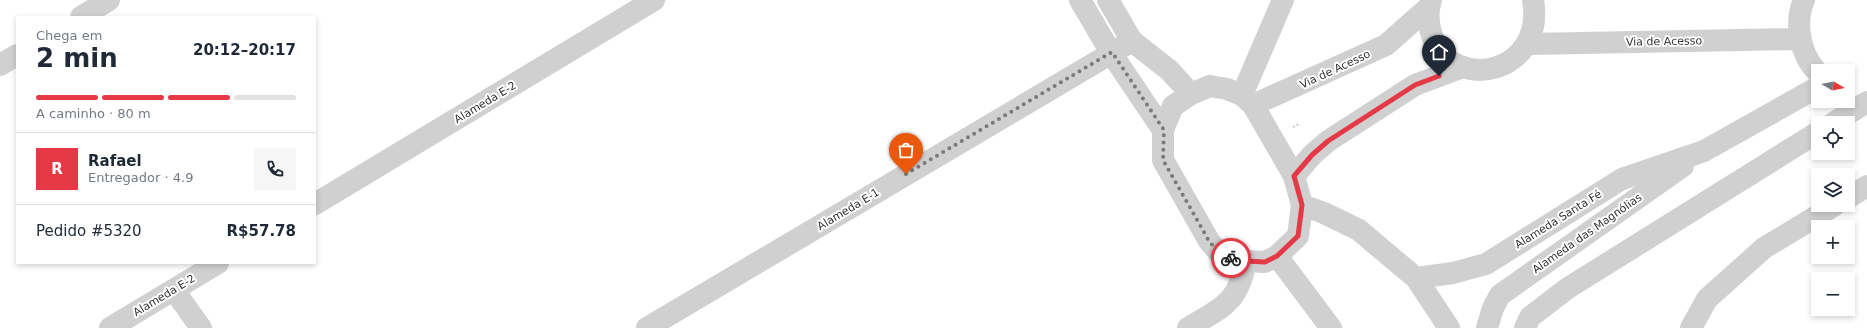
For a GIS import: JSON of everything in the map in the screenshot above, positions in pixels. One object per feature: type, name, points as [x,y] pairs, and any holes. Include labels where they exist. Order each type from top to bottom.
[{"type":"street","points":[[83,16],[110,0]]},
{"type":"street","name":"Alameda E-2","points":[[316,203],[654,0]]},
{"type":"street","points":[[1080,0],[1112,52],[1164,130]]},
{"type":"street","points":[[1108,0],[1132,41],[1169,70],[1191,94]]},
{"type":"street","points":[[1247,100],[1283,0]]},
{"type":"street","points":[[1430,4],[1429,26],[1435,43],[1447,58],[1463,67],[1478,70],[1492,69],[1506,64],[1519,55],[1528,44],[1534,29],[1535,13],[1533,0]]},
{"type":"street","points":[[1804,0],[1799,21],[1800,39],[1806,55],[1812,64]]},
{"type":"street","name":"Via de Acesso","points":[[1247,100],[1386,45],[1430,4]]},
{"type":"street","name":"Via de Acesso","points":[[1528,44],[1800,39]]},
{"type":"street","name":"Alameda E-1","points":[[646,328],[1132,41]]},
{"type":"street","points":[[0,65],[16,56]]},
{"type":"street","points":[[1294,176],[1312,155],[1328,141],[1415,85],[1463,67]]},
{"type":"street","points":[[1210,86],[1227,89],[1247,100],[1294,176],[1302,205],[1298,236],[1277,256],[1265,262],[1246,261],[1221,255],[1209,241],[1163,160],[1164,130],[1173,106],[1191,94],[1210,86]]},
{"type":"street","name":"Alameda Santa Fé","points":[[1416,278],[1453,273],[1486,264],[1622,179],[1704,151],[1811,91]]},
{"type":"street","points":[[1855,93],[1867,96]]},
{"type":"street","points":[[1844,116],[1867,102]]},
{"type":"street","points":[[1525,328],[1530,317],[1568,288],[1811,136]]},
{"type":"street","name":"Alameda das Magnólias","points":[[1487,328],[1492,308],[1500,294],[1704,151]]},
{"type":"street","points":[[1855,194],[1867,186]]},
{"type":"street","points":[[1302,205],[1359,230],[1416,278],[1449,328]]},
{"type":"street","points":[[1691,328],[1708,299],[1764,248],[1823,212]]},
{"type":"street","points":[[1277,256],[1331,328]]},
{"type":"street","points":[[1188,328],[1226,305],[1242,282],[1246,261]]},
{"type":"street","name":"Alameda E-2","points":[[110,328],[216,264]]},
{"type":"street","points":[[174,290],[201,328]]},
{"type":"way so far","points":[[906,174],[1112,52],[1164,130],[1163,160],[1209,241],[1221,255],[1231,258]]},
{"type":"route","points":[[1231,258],[1246,261],[1265,262],[1277,256],[1298,236],[1302,205],[1294,176],[1312,155],[1328,141],[1415,85],[1439,76]]}]
